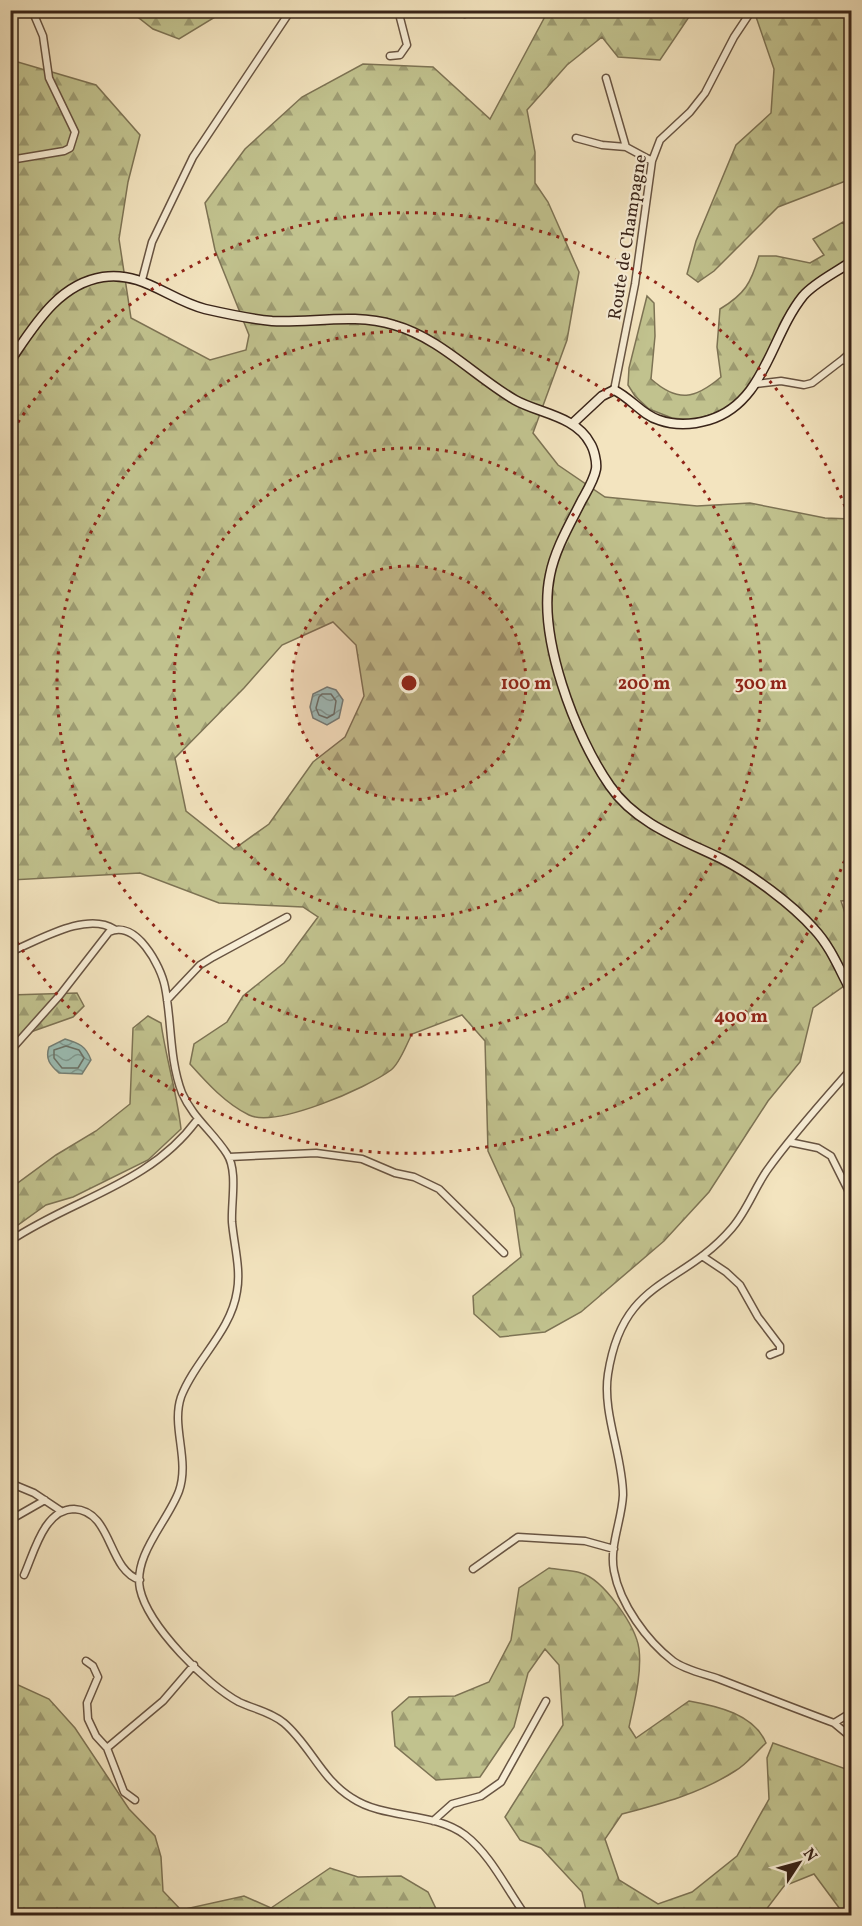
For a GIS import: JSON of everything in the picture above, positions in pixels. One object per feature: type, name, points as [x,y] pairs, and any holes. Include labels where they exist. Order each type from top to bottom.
[{"type":"main road","points":[[572,424],[602,396],[614,390],[630,398],[646,415],[665,422],[682,424],[704,421],[726,413],[756,384],[779,336],[805,294],[852,261]]},
{"type":"main road","points":[[10,361],[35,325],[67,290],[101,277],[117,276],[142,280],[200,308],[228,314],[270,321],[365,320],[392,324],[413,331],[440,347],[515,400],[572,424],[590,443],[596,467],[555,557],[550,575],[547,626],[556,665],[591,758],[612,791],[641,818],[755,878],[813,928],[831,952],[852,993]]},
{"type":"street","points":[[10,160],[64,151],[70,148],[75,132],[49,78],[43,36],[32,10]]},
{"type":"street","points":[[142,280],[152,242],[194,157],[291,10]]},
{"type":"street","points":[[390,56],[400,55],[407,45],[398,10]]},
{"type":"street","points":[[465,14],[474,10]]},
{"type":"street","name":"Route de Champagne","points":[[614,390],[635,284],[652,161],[660,140],[690,112],[705,93],[752,10]]},
{"type":"street","points":[[606,78],[626,147]]},
{"type":"street","points":[[576,138],[602,145],[626,147],[652,161]]},
{"type":"street","points":[[756,384],[781,381],[804,385],[817,380],[852,351]]},
{"type":"street","points":[[843,360],[852,362]]},
{"type":"street","points":[[167,1000],[195,970],[213,957],[287,917]]},
{"type":"street","points":[[10,952],[36,939],[90,922],[131,933],[150,953],[162,975],[177,1075],[196,1119],[229,1157],[232,1221],[238,1272],[237,1294],[221,1332],[194,1373],[181,1399],[178,1410],[183,1469],[179,1491],[148,1550],[140,1580],[143,1598],[156,1622],[194,1665],[225,1693],[286,1725],[329,1780],[352,1799],[379,1810],[433,1821],[462,1833],[476,1844],[526,1916]]},
{"type":"street","points":[[10,1051],[60,995],[97,946],[114,929]]},
{"type":"street","points":[[852,1068],[766,1171],[733,1227],[702,1256],[652,1289],[632,1308],[618,1335],[608,1376],[612,1430],[622,1495],[614,1549],[614,1571],[621,1594],[653,1643],[675,1662],[834,1723],[852,1737]]},
{"type":"street","points":[[10,1241],[119,1185],[158,1160],[181,1141],[196,1119]]},
{"type":"street","points":[[789,1142],[818,1148],[831,1156],[852,1197]]},
{"type":"street","points":[[229,1157],[316,1153],[362,1159],[395,1173],[414,1177],[439,1189],[504,1253]]},
{"type":"street","points":[[702,1256],[726,1272],[740,1285],[758,1317],[780,1346],[780,1351],[770,1355]]},
{"type":"street","points":[[10,1483],[45,1500],[60,1511],[81,1510],[94,1517],[103,1529],[123,1571],[140,1580]]},
{"type":"street","points":[[10,1520],[45,1500]]},
{"type":"street","points":[[24,1575],[48,1523],[60,1511]]},
{"type":"street","points":[[473,1569],[518,1537],[585,1541],[614,1549]]},
{"type":"street","points":[[86,1661],[93,1666],[98,1677],[87,1703],[88,1719],[96,1736],[107,1748],[124,1792],[135,1800]]},
{"type":"street","points":[[107,1748],[163,1701],[194,1665]]},
{"type":"street","points":[[433,1821],[452,1804],[481,1796],[501,1782],[546,1701]]},
{"type":"street","points":[[834,1723],[852,1712]]},
{"type":"green space","points":[[130,11],[225,11],[179,39],[153,29]]},
{"type":"green space","points":[[548,11],[693,11],[660,60],[618,57],[602,37],[567,65],[527,110],[535,152],[535,183],[548,202],[579,272],[567,340],[533,433],[558,465],[605,497],[697,506],[750,503],[825,518],[851,519],[852,900],[841,901],[851,931],[851,981],[813,1008],[800,1062],[768,1101],[709,1192],[664,1241],[581,1312],[545,1332],[500,1337],[474,1314],[473,1296],[521,1257],[514,1208],[488,1151],[485,1041],[462,1015],[412,1034],[391,1070],[343,1096],[279,1116],[262,1118],[249,1115],[225,1099],[190,1064],[194,1044],[227,1022],[243,996],[284,963],[318,917],[303,907],[219,903],[140,873],[11,880],[11,60],[96,85],[140,135],[128,182],[119,239],[131,318],[210,360],[246,350],[249,335],[215,250],[205,203],[245,149],[302,97],[363,64],[433,67],[490,119]],"holes":[[[333,622],[356,645],[364,696],[345,737],[313,762],[269,824],[234,849],[186,811],[175,758],[244,688],[282,645]]]},
{"type":"green space","points":[[754,11],[851,11],[852,117],[846,131],[851,137],[851,179],[778,207],[714,271],[698,282],[687,274],[696,241],[736,145],[771,113],[774,69]]},
{"type":"green space","points":[[843,222],[851,237],[851,271],[848,268],[802,292],[755,382],[736,403],[720,412],[692,420],[672,418],[649,409],[635,396],[628,385],[629,368],[647,296],[654,303],[655,336],[651,379],[678,395],[695,394],[721,377],[717,347],[720,309],[736,298],[746,287],[759,256],[776,256],[810,263],[824,255],[813,239]]},
{"type":"green space","points":[[77,993],[84,1006],[73,1017],[11,1039],[10,995]]},
{"type":"green space","points":[[148,1016],[161,1023],[181,1129],[148,1160],[73,1197],[46,1205],[11,1230],[11,1188],[56,1155],[96,1131],[130,1104],[133,1028]]},
{"type":"green space","points":[[549,1568],[577,1572],[590,1577],[608,1594],[632,1628],[637,1639],[640,1659],[629,1727],[636,1738],[689,1701],[723,1709],[744,1718],[753,1725],[766,1743],[739,1768],[708,1786],[666,1802],[622,1814],[605,1839],[619,1880],[658,1904],[692,1892],[737,1856],[769,1799],[767,1758],[773,1743],[846,1769],[852,1785],[851,1915],[836,1915],[840,1909],[814,1874],[784,1886],[762,1915],[587,1915],[582,1892],[541,1848],[520,1840],[505,1817],[563,1725],[559,1665],[545,1649],[528,1673],[514,1727],[480,1777],[436,1780],[395,1746],[392,1712],[409,1697],[455,1696],[489,1682],[511,1640],[519,1588]]},
{"type":"green space","points":[[10,1684],[16,1684],[49,1699],[75,1728],[129,1809],[155,1836],[161,1857],[163,1891],[181,1910],[244,1896],[271,1908],[330,1868],[358,1877],[401,1876],[428,1892],[439,1915],[11,1915]]},
{"type":"water","points":[[327,687],[336,690],[343,700],[339,718],[327,725],[313,718],[310,707],[313,694]]},
{"type":"water","points":[[65,1039],[81,1046],[89,1055],[91,1060],[82,1074],[59,1073],[49,1062],[49,1047]]}]
